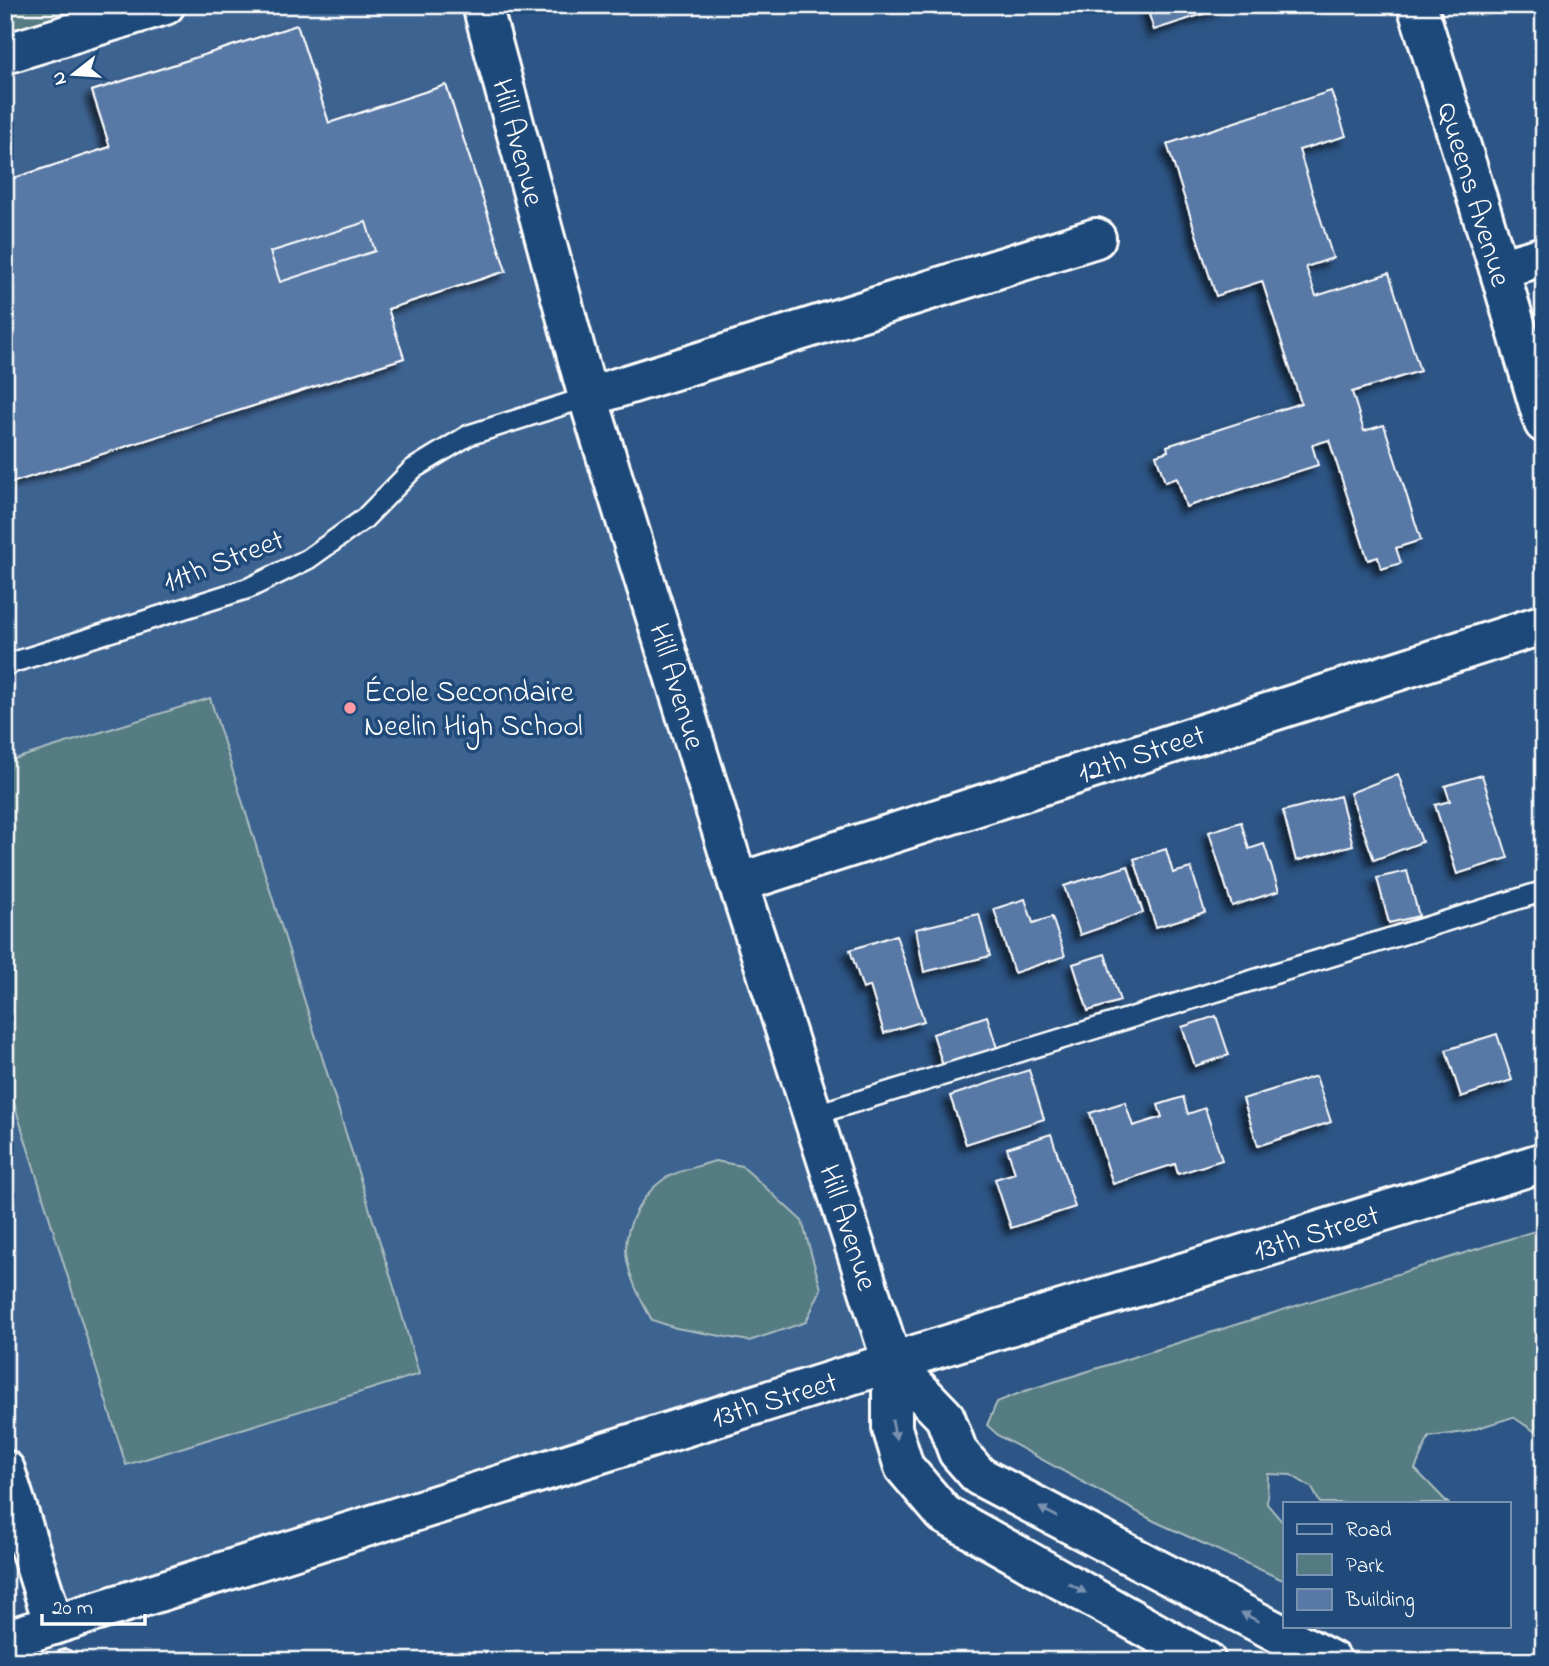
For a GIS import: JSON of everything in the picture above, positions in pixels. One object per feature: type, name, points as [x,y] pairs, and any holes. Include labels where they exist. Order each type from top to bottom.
[{"type":"street","points":[[5,54],[164,5]]},
{"type":"street","name":"Hill Avenue","points":[[482,5],[588,397],[738,883],[892,1362]]},
{"type":"street","name":"Queens Avenue","points":[[1417,5],[1544,423]]},
{"type":"street","points":[[588,397],[1096,238]]},
{"type":"street","points":[[1499,269],[1544,256]]},
{"type":"street","name":"12th Street","points":[[738,883],[1544,624]]},
{"type":"street","name":"13th Street","points":[[5,1640],[61,1649],[892,1362],[1544,1162]]},
{"type":"street","points":[[892,1362],[892,1428],[904,1467],[944,1514],[1206,1661]]},
{"type":"street","points":[[892,1362],[945,1417],[958,1452],[979,1476],[1332,1661]]},
{"type":"street","points":[[5,1470],[61,1649]]},
{"type":"lane","name":"11th Street","points":[[5,665],[249,588],[308,559],[364,519],[413,469],[469,435],[588,397]]},
{"type":"lane","points":[[813,1115],[1544,891]]},
{"type":"shaded area","name":"École Secondaire Neelin High School","points":[[165,5],[484,5],[892,1362],[54,1625],[5,1469],[5,54]]},
{"type":"green space","points":[[5,5],[151,5],[5,51]]},
{"type":"green space","points":[[210,698],[419,1374],[126,1465],[5,1074],[5,762]]},
{"type":"green space","points":[[715,1161],[742,1166],[802,1221],[821,1289],[806,1322],[749,1341],[676,1328],[652,1320],[635,1286],[627,1258],[627,1239],[632,1219],[649,1192],[664,1179]]},
{"type":"green space","points":[[1544,1228],[1544,1447],[1540,1435],[1513,1417],[1465,1432],[1429,1437],[1415,1469],[1447,1502],[1319,1502],[1312,1488],[1291,1475],[1268,1474],[1267,1504],[1283,1523],[1283,1580],[1154,1521],[999,1436],[987,1425],[997,1402]]},
{"type":"building","points":[[1146,5],[1231,5],[1154,30]]},
{"type":"building","points":[[297,25],[329,123],[446,85],[506,271],[388,309],[404,358],[5,485],[5,367],[182,309],[166,255],[5,303],[5,181],[110,147],[92,91]],"holes":[[[366,222],[375,251],[280,282],[270,252]]]},
{"type":"building","points":[[297,25],[329,123],[446,85],[506,271],[388,309],[404,358],[5,485],[5,181],[110,147],[92,91]]},
{"type":"building","points":[[1331,91],[1346,136],[1299,150],[1333,258],[1306,267],[1316,296],[1389,273],[1420,371],[1352,392],[1364,431],[1384,425],[1421,540],[1396,548],[1401,563],[1381,569],[1378,557],[1368,560],[1329,440],[1312,445],[1318,465],[1186,507],[1177,478],[1165,482],[1156,455],[1168,451],[1167,446],[1301,403],[1262,281],[1216,296],[1167,144]]},
{"type":"building","points":[[366,222],[375,251],[280,282],[270,252]]},
{"type":"building","points":[[1398,774],[1422,842],[1374,860],[1350,793]]},
{"type":"building","points":[[1482,775],[1508,858],[1457,874],[1435,805],[1450,801],[1445,786]]},
{"type":"building","points":[[1340,796],[1353,845],[1296,861],[1283,811]]},
{"type":"building","points":[[1241,822],[1249,849],[1264,844],[1279,891],[1232,906],[1209,832]]},
{"type":"building","points":[[1166,849],[1173,873],[1191,868],[1205,912],[1156,927],[1134,859]]},
{"type":"building","points":[[1128,866],[1143,913],[1080,935],[1064,886]]},
{"type":"building","points":[[1407,871],[1419,916],[1389,923],[1377,878]]},
{"type":"building","points":[[1025,899],[1033,923],[1052,917],[1065,956],[1014,973],[994,909]]},
{"type":"building","points":[[979,914],[990,956],[924,972],[916,929]]},
{"type":"building","points":[[896,935],[924,1021],[884,1033],[870,986],[863,989],[850,950]]},
{"type":"building","points":[[1105,954],[1120,1001],[1088,1011],[1073,964]]},
{"type":"building","points":[[987,1016],[997,1048],[943,1066],[933,1034]]},
{"type":"building","points":[[1216,1016],[1229,1055],[1195,1066],[1182,1027]]},
{"type":"building","points":[[1497,1034],[1512,1080],[1461,1097],[1446,1050]]},
{"type":"building","points":[[1029,1070],[1044,1119],[966,1144],[950,1096]]},
{"type":"building","points":[[1316,1076],[1331,1122],[1258,1146],[1243,1099]]},
{"type":"building","points":[[1183,1097],[1188,1114],[1205,1108],[1222,1160],[1178,1174],[1175,1164],[1113,1184],[1090,1113],[1125,1102],[1133,1126],[1162,1117],[1158,1105]]},
{"type":"building","points":[[1051,1134],[1075,1207],[1011,1228],[995,1179],[1015,1173],[1007,1148]]},
{"type":"place","name":"École Secondaire Neelin High School","points":[[350,708]]}]
